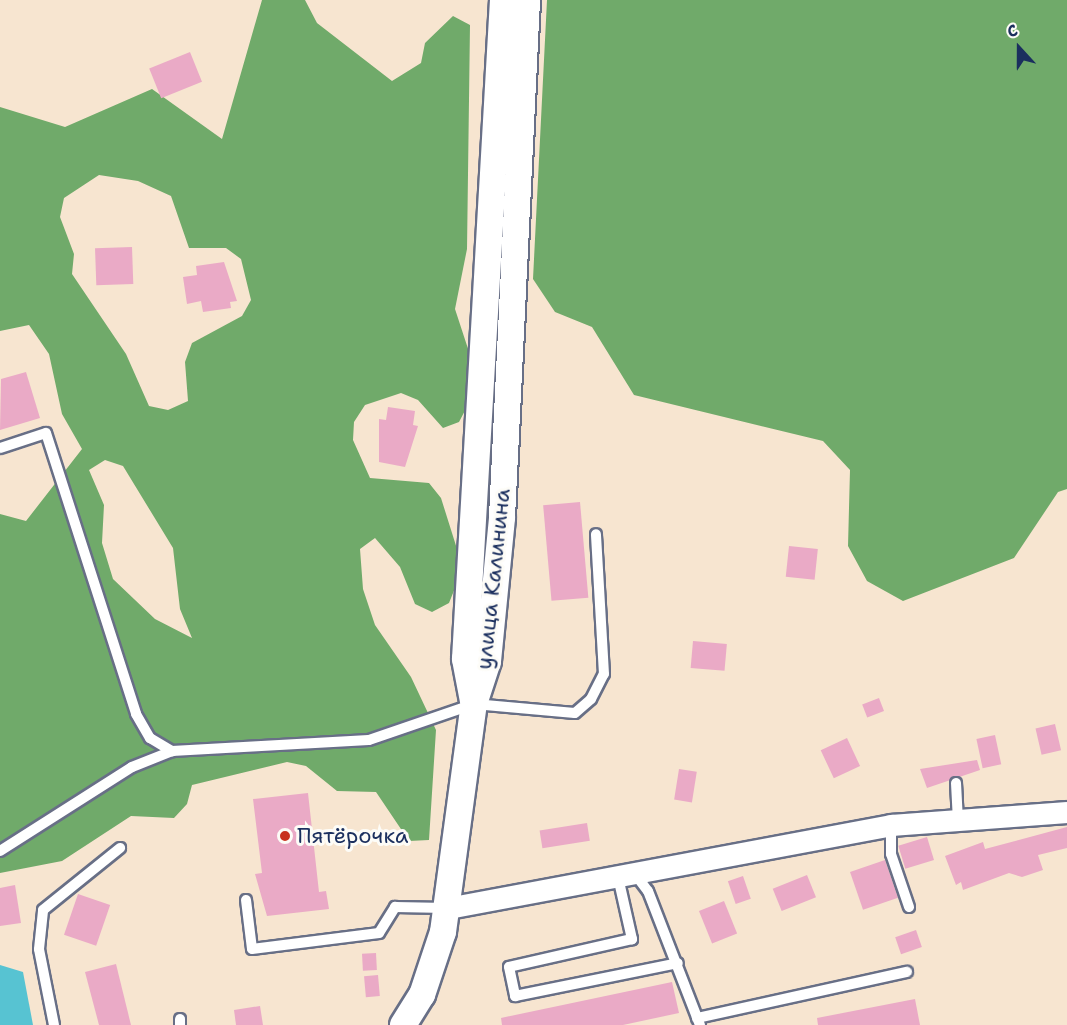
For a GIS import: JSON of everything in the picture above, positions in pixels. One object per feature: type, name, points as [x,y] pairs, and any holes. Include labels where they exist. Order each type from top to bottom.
[{"type":"street","name":"улица Калинина","points":[[474,704],[465,659],[503,0]]},
{"type":"street","name":"улица Калинина","points":[[474,704],[488,662],[502,517],[526,0]]},
{"type":"street","points":[[403,1025],[422,995],[448,908],[474,704]]},
{"type":"street","points":[[448,908],[891,825],[958,817],[1067,812]]},
{"type":"lane","points":[[0,448],[46,433],[136,714],[150,738],[172,751]]},
{"type":"lane","points":[[0,851],[132,767],[172,751],[369,740],[474,704],[575,713],[591,699],[604,674],[596,534]]},
{"type":"lane","points":[[956,783],[958,817]]},
{"type":"lane","points":[[891,825],[891,854],[909,907]]},
{"type":"lane","points":[[54,1025],[39,949],[43,910],[120,848]]},
{"type":"lane","points":[[626,876],[632,939],[509,967],[515,996],[678,963]]},
{"type":"lane","points":[[626,876],[648,891],[699,1021],[907,972]]},
{"type":"lane","points":[[246,900],[252,949],[379,933],[395,907],[448,908]]},
{"type":"green space","points":[[262,0],[305,0],[317,23],[392,81],[421,63],[425,43],[453,16],[470,25],[467,249],[455,309],[473,364],[469,403],[459,422],[443,428],[418,400],[401,393],[365,405],[354,422],[353,440],[370,478],[429,483],[441,498],[463,568],[449,603],[432,612],[415,604],[400,567],[375,538],[360,549],[363,589],[375,625],[411,677],[436,730],[429,840],[409,841],[376,792],[337,791],[306,766],[287,762],[192,785],[187,804],[174,818],[131,816],[62,861],[0,873],[0,514],[26,521],[82,449],[62,414],[49,354],[29,325],[0,331],[0,107],[65,127],[152,89],[222,139]],"holes":[[[99,175],[138,181],[171,196],[189,248],[226,248],[241,259],[251,300],[242,316],[192,343],[185,362],[188,401],[168,410],[149,406],[126,354],[72,274],[74,254],[60,217],[64,198]],[[105,460],[123,466],[173,548],[180,609],[192,638],[155,619],[113,579],[102,543],[104,505],[89,470]]]},
{"type":"green space","points":[[547,0],[1067,0],[1067,489],[1058,492],[1014,558],[903,601],[867,581],[848,546],[850,470],[823,441],[634,395],[592,327],[555,312],[533,279]]},
{"type":"water","points":[[0,965],[23,972],[33,1025],[0,1025]]},
{"type":"building","points":[[190,52],[202,82],[161,98],[149,68]]},
{"type":"building","points":[[132,247],[133,284],[96,285],[95,248]]},
{"type":"building","points":[[224,262],[237,301],[230,302],[231,308],[203,312],[201,301],[187,304],[183,277],[197,275],[196,266]]},
{"type":"building","points":[[26,372],[40,418],[0,430],[1,379]]},
{"type":"building","points":[[388,407],[415,411],[413,425],[418,426],[405,467],[379,462],[379,419],[386,420]]},
{"type":"building","points":[[580,502],[588,598],[552,601],[543,505]]},
{"type":"building","points":[[789,546],[818,549],[815,580],[786,577]]},
{"type":"building","points":[[693,641],[727,644],[725,671],[691,668]]},
{"type":"building","points":[[879,698],[884,711],[867,718],[862,704]]},
{"type":"building","points":[[1055,724],[1061,750],[1042,755],[1036,728]]},
{"type":"building","points":[[995,735],[1001,764],[983,768],[976,739]]},
{"type":"building","points":[[847,738],[860,766],[834,778],[821,750]]},
{"type":"building","points":[[977,760],[980,770],[927,788],[920,769]]},
{"type":"building","points":[[679,769],[697,772],[692,802],[674,800]]},
{"type":"building","name":"Пятёрочка","points":[[308,793],[319,892],[326,891],[329,909],[267,916],[255,874],[262,873],[253,799]]},
{"type":"building","points":[[587,823],[590,841],[542,848],[540,831]]},
{"type":"building","points":[[1067,827],[1067,848],[1038,855],[1043,870],[1022,877],[1009,873],[963,890],[961,882],[956,885],[945,856],[983,842],[985,849]]},
{"type":"building","points":[[927,837],[934,860],[905,869],[898,846]]},
{"type":"building","points":[[885,860],[898,898],[863,910],[850,872]]},
{"type":"building","points":[[807,875],[816,897],[782,911],[773,889]]},
{"type":"building","points":[[743,876],[751,899],[736,904],[728,881]]},
{"type":"building","points":[[15,885],[21,923],[0,926],[0,888]]},
{"type":"building","points":[[78,894],[110,905],[96,946],[64,935]]},
{"type":"building","points":[[724,901],[737,933],[712,944],[699,911]]},
{"type":"building","points":[[916,930],[922,947],[901,954],[895,937]]},
{"type":"building","points":[[376,953],[377,970],[363,971],[362,954]]},
{"type":"building","points":[[116,964],[131,1025],[99,1025],[85,972]]},
{"type":"building","points":[[378,975],[380,996],[366,997],[364,976]]},
{"type":"building","points":[[672,982],[679,1013],[623,1025],[502,1025],[501,1018]]},
{"type":"building","points":[[915,999],[920,1025],[818,1025],[817,1018]]},
{"type":"building","points":[[260,1006],[263,1025],[236,1025],[234,1010]]},
{"type":"place","name":"Пятёрочка","points":[[285,836]]}]
